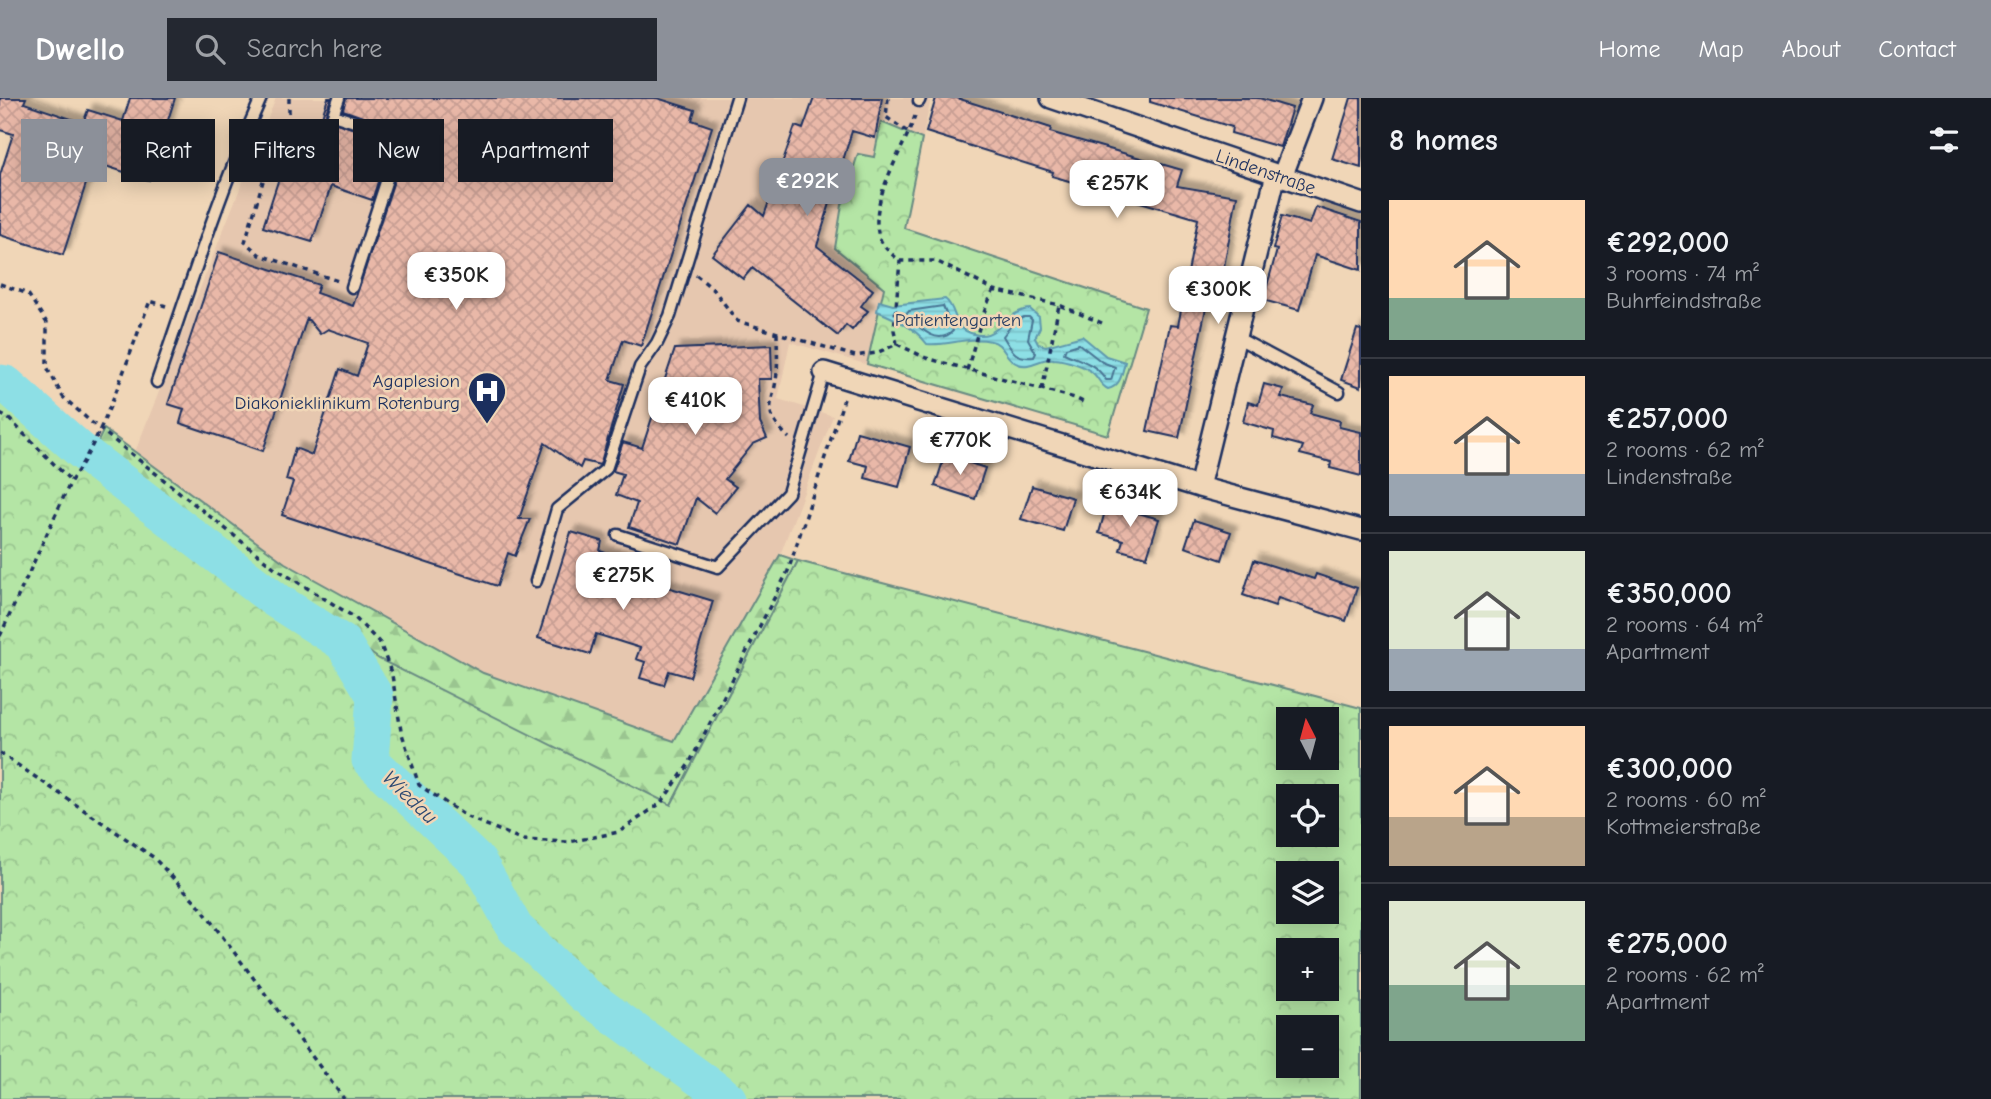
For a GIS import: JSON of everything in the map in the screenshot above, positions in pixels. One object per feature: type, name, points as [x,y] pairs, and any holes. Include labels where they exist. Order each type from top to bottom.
[{"type":"street","name":"Lindenstraße","points":[[1051,98],[1361,203]]},
{"type":"street","points":[[1199,487],[1279,175],[1312,98]]},
{"type":"street","points":[[824,372],[1199,487],[1361,530]]},
{"type":"lane","points":[[157,382],[240,144],[261,98]]},
{"type":"lane","points":[[339,98],[333,115],[353,121]]},
{"type":"lane","points":[[536,581],[557,509],[606,469],[640,367],[657,343],[670,316],[737,98]]},
{"type":"lane","points":[[352,287],[386,182]]},
{"type":"lane","points":[[1236,337],[1339,392]]},
{"type":"lane","points":[[618,536],[718,566],[788,493],[824,372]]},
{"type":"path","points":[[289,98],[289,135],[263,181],[245,242],[260,255],[352,287]]},
{"type":"path","points":[[888,98],[886,117],[909,132]]},
{"type":"path","points":[[920,100],[880,197],[879,237],[884,246],[900,261],[936,261],[994,290],[1059,305],[1102,323]]},
{"type":"path","points":[[897,344],[895,320],[900,261]]},
{"type":"path","points":[[0,284],[28,295],[47,323],[47,367],[63,397],[99,429],[275,568],[354,617],[380,643],[392,675],[401,732],[419,785],[467,817],[523,840],[569,842],[619,832],[661,803],[689,764],[788,571],[850,380]]},
{"type":"path","points":[[713,290],[737,321],[855,356],[876,353],[897,344],[926,358],[1075,398],[1087,404]]},
{"type":"path","points":[[967,370],[977,340],[979,322],[994,290]]},
{"type":"path","points":[[0,636],[71,481],[85,461],[150,301],[182,310]]},
{"type":"path","points":[[1042,390],[1059,305]]},
{"type":"path","points":[[777,332],[777,374],[770,413],[776,425],[801,449]]},
{"type":"path","points":[[0,414],[8,418],[71,481]]},
{"type":"path","points":[[0,753],[153,857],[198,904],[344,1099]]},
{"type":"shaded area","name":"Agaplesion Diakonieklinikum Rotenburg","points":[[276,98],[931,98],[904,228],[1146,308],[1108,435],[790,342],[778,399],[833,416],[780,555],[674,742],[483,673],[285,563],[135,452],[243,182],[339,182],[339,119],[268,119]]},
{"type":"green space","name":"Patientengarten","points":[[881,122],[922,139],[904,228],[1146,308],[1108,435],[867,364],[884,288],[835,248],[842,205],[858,154],[874,157]]},
{"type":"green space","points":[[0,371],[11,373],[103,452],[266,577],[379,659],[671,805],[798,561],[1361,708],[1361,1099],[0,1099]]},
{"type":"green space","points":[[104,429],[285,563],[483,673],[674,741],[780,555],[798,561],[671,805],[0,645]]},
{"type":"water","points":[[945,299],[962,328],[977,335],[993,332],[1021,311],[1030,309],[1039,317],[1040,327],[1035,338],[1038,344],[1046,346],[1082,336],[1106,356],[1125,362],[1120,378],[1116,385],[1108,389],[1090,371],[1070,362],[1050,359],[1027,365],[1018,364],[1010,359],[999,345],[991,341],[927,344],[898,320],[877,311],[879,301],[893,305]]},
{"type":"building","points":[[0,98],[26,98],[24,103],[71,119],[21,119],[21,182],[87,182],[63,255],[0,235],[0,175],[13,134],[0,130]]},
{"type":"building","points":[[130,98],[175,98],[168,119],[124,119]]},
{"type":"building","points":[[328,98],[331,98],[326,113],[328,119],[321,119]]},
{"type":"building","points":[[346,98],[657,98],[695,110],[692,120],[712,127],[641,346],[623,340],[610,380],[624,384],[600,465],[583,461],[580,468],[545,443],[519,519],[530,519],[515,556],[508,553],[497,586],[282,515],[293,482],[286,480],[295,448],[312,455],[340,369],[357,376],[368,343],[328,329],[320,334],[307,318],[263,451],[180,423],[184,409],[168,404],[219,252],[319,285],[316,293],[353,306],[394,182],[444,182],[444,119],[368,119],[343,110]]},
{"type":"building","points":[[814,98],[882,98],[875,138],[852,131],[817,246],[873,290],[861,306],[868,311],[852,330],[846,325],[838,336],[752,268],[743,279],[712,255],[751,205],[764,216],[795,126],[803,129]]},
{"type":"building","points":[[936,98],[957,98],[1051,128],[1050,132],[1182,170],[1177,186],[1237,196],[1217,305],[1207,303],[1179,438],[1147,431],[1170,325],[1178,326],[1198,219],[1052,176],[1053,172],[926,132]]},
{"type":"building","points":[[1150,98],[1259,98],[1292,108],[1280,147],[1231,133],[1232,127],[1150,102]]},
{"type":"building","points":[[1351,98],[1361,98],[1361,168],[1332,159]]},
{"type":"building","points":[[88,110],[121,120],[121,171],[107,166],[107,119],[85,119]]},
{"type":"building","points":[[339,124],[353,128],[353,182],[378,182],[372,200],[331,186],[312,242],[263,227],[278,182],[339,182]]},
{"type":"building","points":[[1316,207],[1361,222],[1361,270],[1315,255],[1299,310],[1263,300],[1277,250],[1273,249],[1282,216],[1310,224]]},
{"type":"building","points":[[1357,329],[1361,330],[1361,387],[1341,380]]},
{"type":"building","points":[[771,345],[772,379],[758,379],[760,423],[767,438],[753,444],[725,479],[736,487],[715,513],[696,498],[680,544],[629,527],[637,503],[616,495],[623,474],[613,471],[623,442],[642,448],[675,349]]},
{"type":"building","points":[[1264,384],[1283,389],[1281,397],[1313,405],[1310,413],[1340,421],[1339,427],[1361,432],[1361,476],[1330,468],[1331,462],[1300,454],[1303,446],[1273,438],[1274,431],[1243,422],[1248,402],[1258,405]]},
{"type":"building","points":[[857,432],[910,447],[899,487],[865,478],[868,466],[849,461]]},
{"type":"building","points":[[945,455],[985,468],[975,499],[935,486]]},
{"type":"building","points":[[1032,486],[1073,498],[1063,531],[1021,519]]},
{"type":"building","points":[[1107,504],[1159,519],[1147,557],[1120,550],[1123,540],[1099,533]]},
{"type":"building","points":[[1194,520],[1231,532],[1222,560],[1185,547]]},
{"type":"building","points":[[571,532],[602,541],[600,551],[624,559],[617,581],[658,593],[661,585],[713,601],[690,677],[669,671],[664,685],[640,678],[645,662],[636,659],[640,648],[596,634],[590,654],[538,638]]},
{"type":"building","points":[[1254,560],[1314,579],[1316,574],[1357,588],[1346,621],[1278,598],[1275,606],[1243,595]]},
{"type":"waterway","name":"Wiedau","points":[[0,383],[6,384],[80,450],[274,599],[343,643],[375,696],[370,760],[479,863],[515,928],[584,994],[728,1099]]},
{"type":"place","name":"Agaplesion Diakonieklinikum Rotenburg","points":[[487,425]]}]
